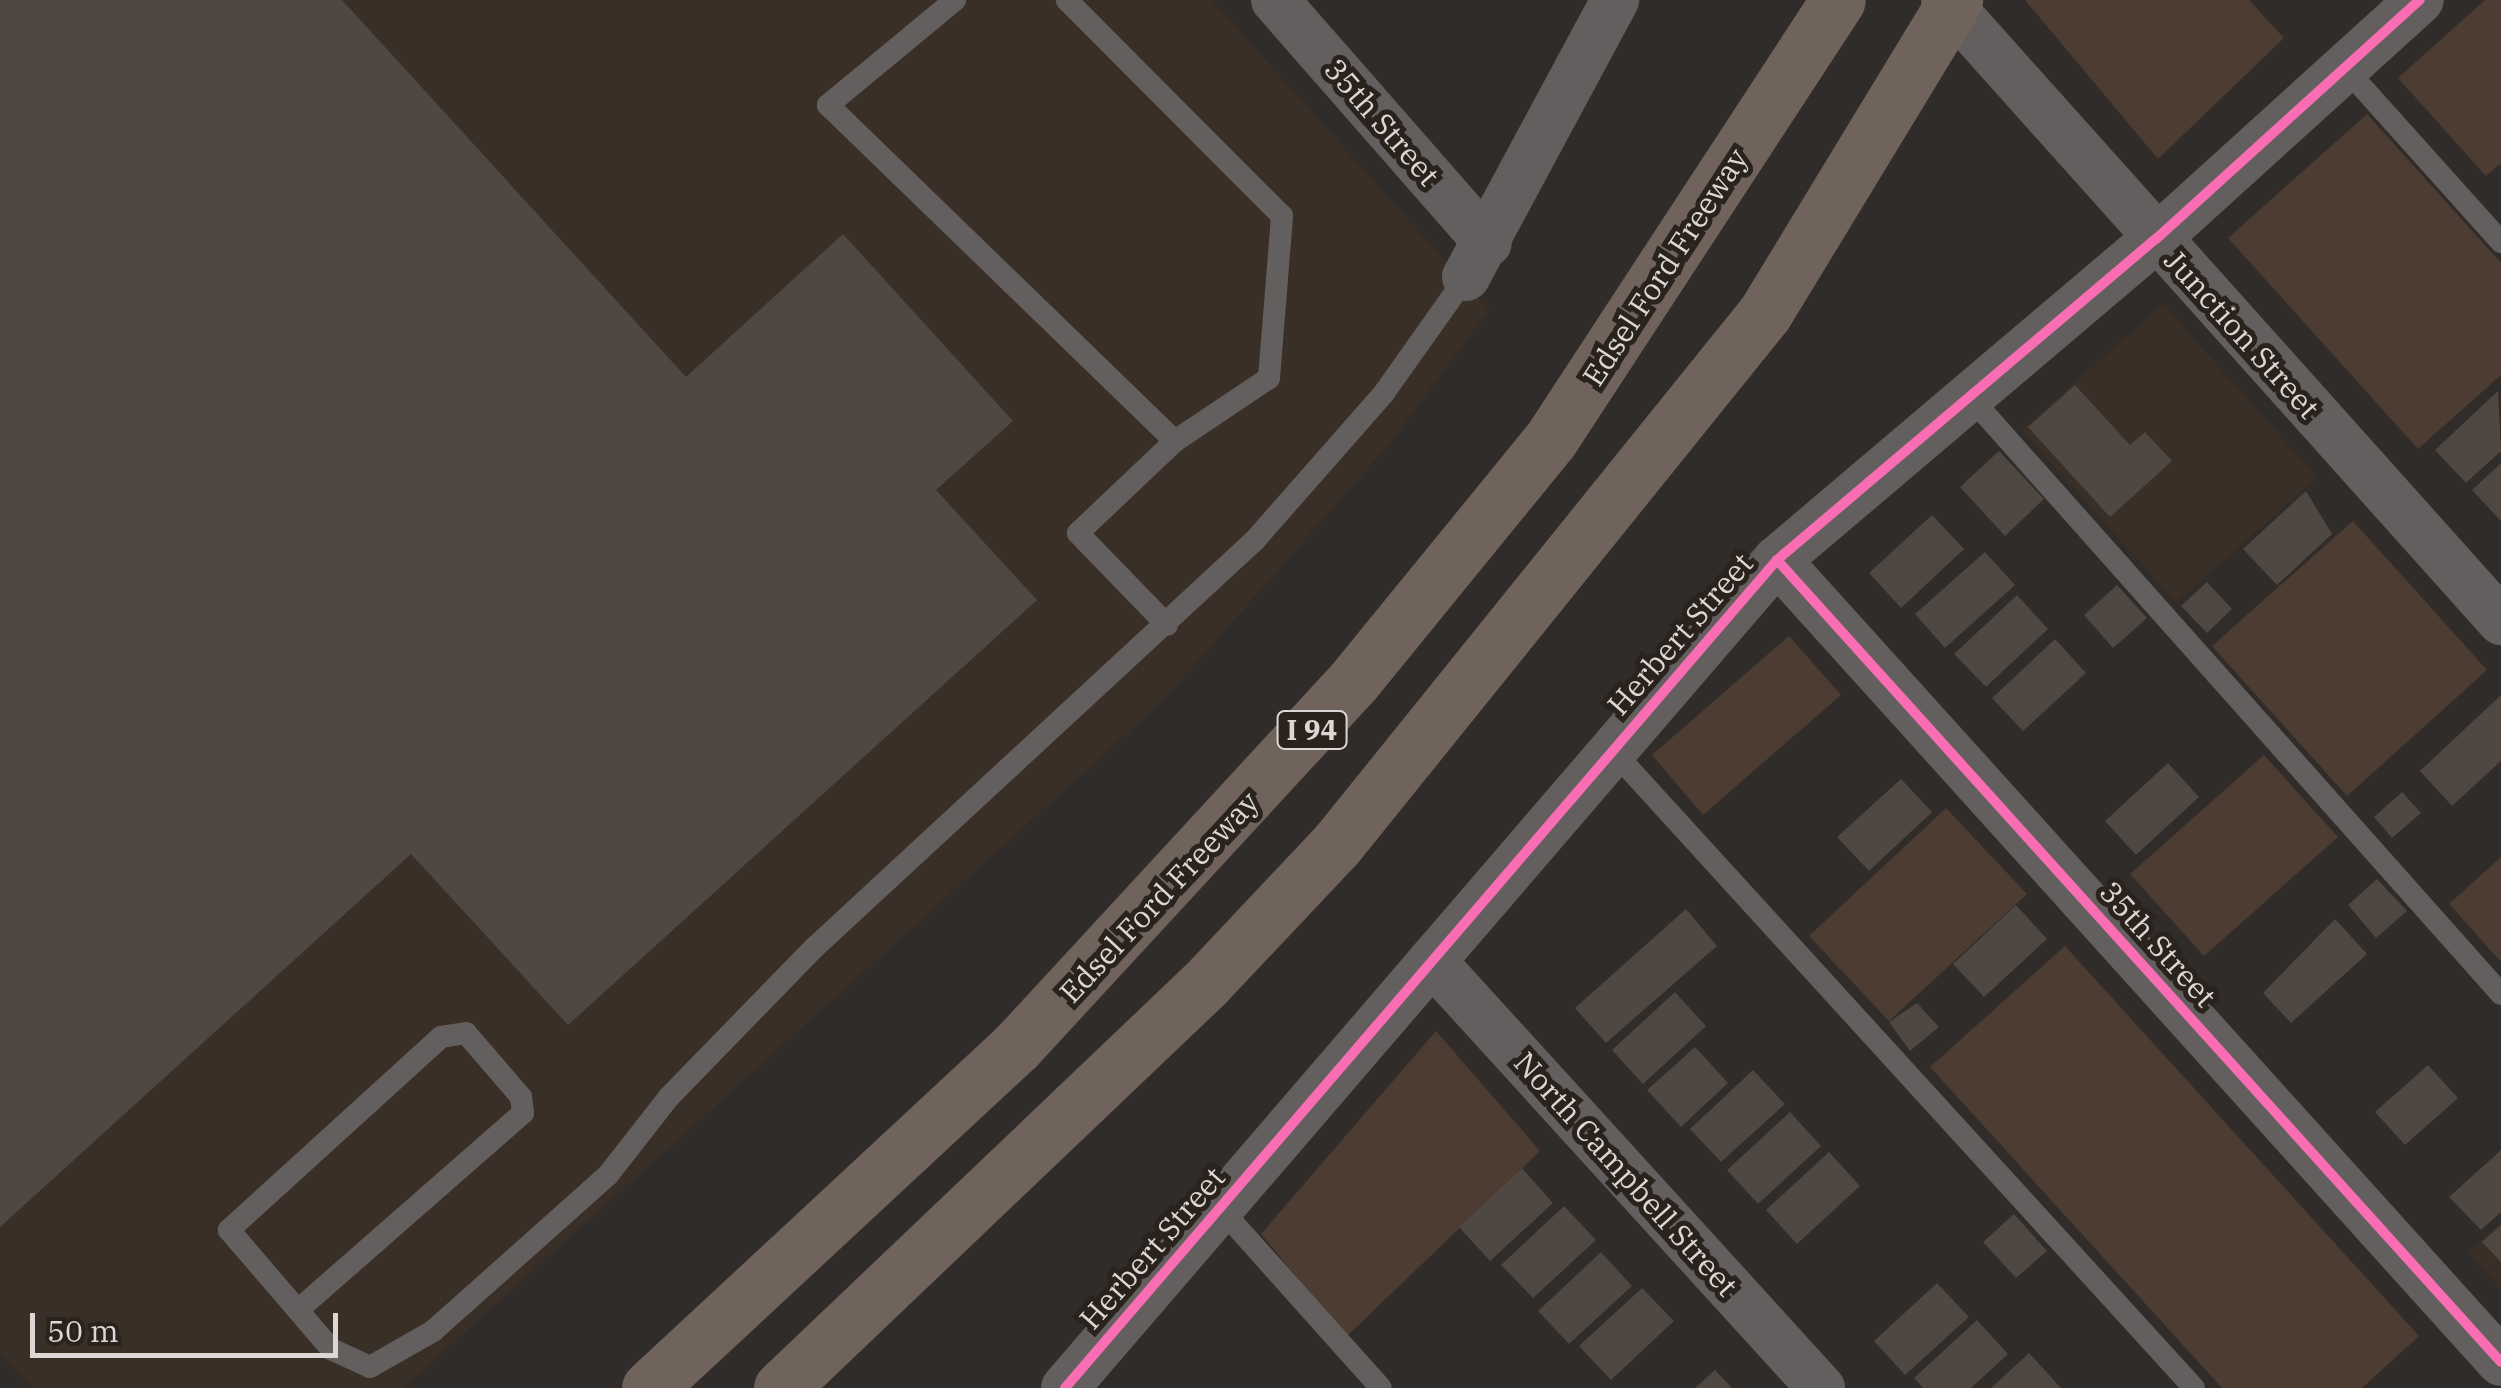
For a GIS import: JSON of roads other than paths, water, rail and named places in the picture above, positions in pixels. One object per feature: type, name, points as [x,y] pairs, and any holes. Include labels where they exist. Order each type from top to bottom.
[{"type":"highway","name":"Edsel Ford Freeway","points":[[649,1388],[1016,1047],[1352,684],[1551,438],[1838,0]]},
{"type":"highway","points":[[781,1388],[1205,984],[1337,844],[1765,313],[1955,0]]},
{"type":"street","name":"35th Street","points":[[1275,0],[1477,260]]},
{"type":"street","points":[[1477,260],[1615,0]]},
{"type":"street","name":"Junction Street","points":[[1945,0],[2501,621]]},
{"type":"street","name":"Herbert Street","points":[[1065,1388],[1777,560],[2156,239],[2420,0]]},
{"type":"street","name":"35th Street","points":[[1777,560],[2501,1362]]},
{"type":"street","name":"North Campbell Street","points":[[1432,961],[1820,1388]]},
{"type":"lane","points":[[954,0],[828,105],[1175,441]]},
{"type":"lane","points":[[1067,0],[1282,216],[1269,378],[1175,441],[1078,533],[1167,625]]},
{"type":"lane","points":[[2345,68],[2501,242]]},
{"type":"lane","points":[[298,1310],[523,1113],[522,1097],[466,1032],[442,1037],[230,1230],[331,1349],[370,1367],[404,1352],[608,1174],[669,1097],[814,948],[1167,625],[1312,479],[1477,260]]},
{"type":"lane","points":[[1970,397],[2501,994]]},
{"type":"lane","points":[[1613,751],[2194,1388]]},
{"type":"lane","points":[[1220,1208],[1380,1388]]}]
